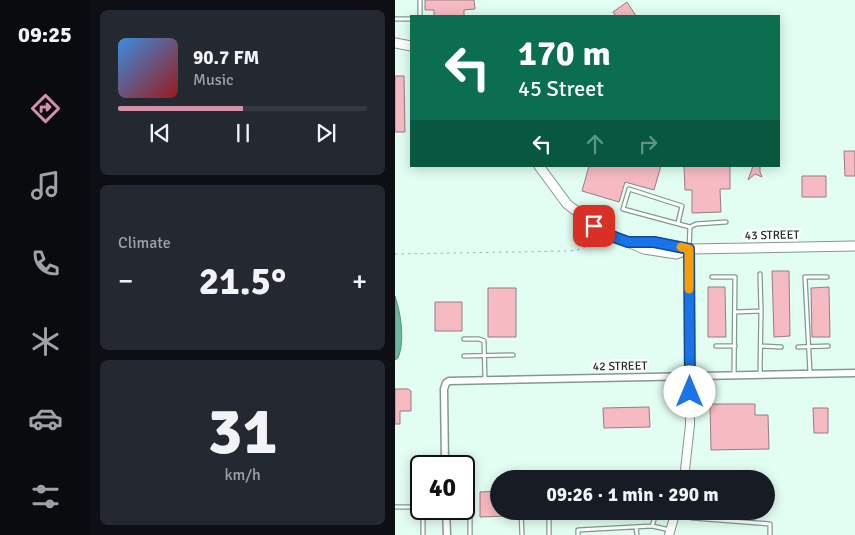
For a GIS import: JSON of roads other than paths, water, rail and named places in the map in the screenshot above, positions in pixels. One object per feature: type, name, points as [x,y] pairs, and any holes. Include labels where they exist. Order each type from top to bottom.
[{"type":"main road","points":[[395,43],[410,46]]},
{"type":"main road","name":"43 STREET","points":[[540,167],[567,204],[602,231],[643,249],[676,254],[689,249],[855,246]]},
{"type":"street","points":[[685,470],[690,425],[689,249]]},
{"type":"street","name":"42 STREET","points":[[445,455],[444,389],[446,383],[453,380],[855,373]]},
{"type":"street","points":[[446,520],[447,535]]},
{"type":"street","points":[[670,533],[674,520]]},
{"type":"lane","points":[[420,0],[420,15]]},
{"type":"lane","points":[[395,19],[410,19]]},
{"type":"lane","points":[[678,223],[682,206],[629,190],[623,209],[691,227],[696,224],[727,222]]},
{"type":"lane","points":[[689,249],[691,227]]},
{"type":"lane","points":[[760,274],[760,374]]},
{"type":"lane","points":[[712,277],[735,277],[734,375]]},
{"type":"lane","points":[[810,374],[805,277],[827,277]]},
{"type":"lane","points":[[735,312],[761,312]]},
{"type":"lane","points":[[464,339],[482,339],[484,341],[485,379]]},
{"type":"lane","points":[[716,346],[735,346]]},
{"type":"lane","points":[[761,346],[781,347]]},
{"type":"lane","points":[[798,347],[828,346]]},
{"type":"lane","points":[[464,356],[513,355]]},
{"type":"lane","points":[[395,507],[410,508]]},
{"type":"lane","points":[[422,520],[423,535]]},
{"type":"lane","points":[[470,520],[470,535]]},
{"type":"lane","points":[[521,520],[522,535]]},
{"type":"lane","points":[[549,520],[549,535]]},
{"type":"lane","points":[[652,526],[654,520]]},
{"type":"lane","points":[[719,520],[770,524],[771,535]]},
{"type":"lane","points":[[578,535],[578,530],[652,526],[670,533]]},
{"type":"lane","points":[[637,527],[637,535]]}]
